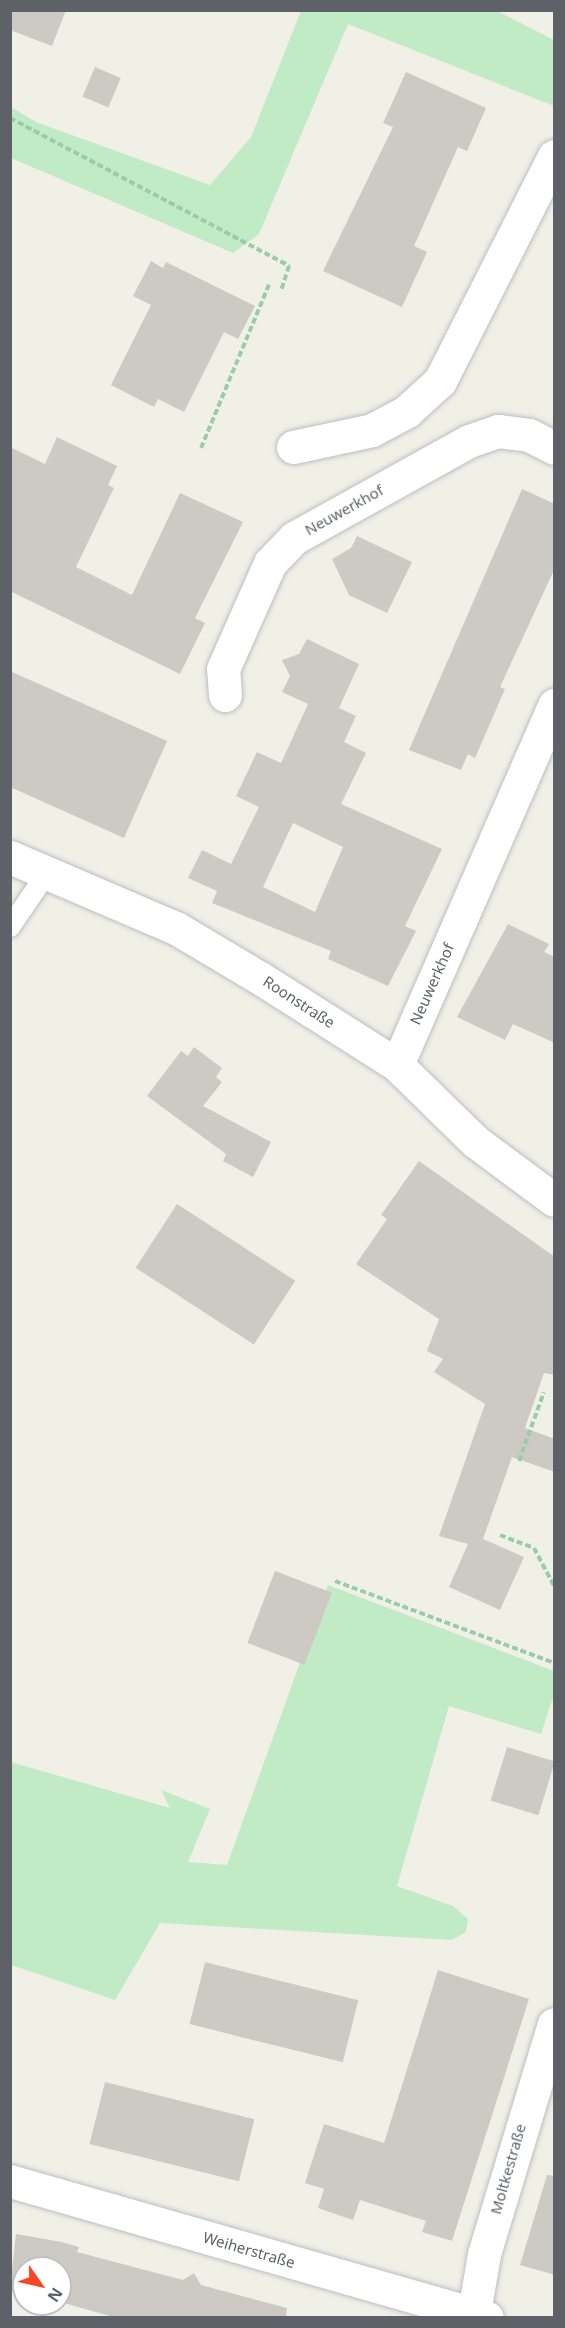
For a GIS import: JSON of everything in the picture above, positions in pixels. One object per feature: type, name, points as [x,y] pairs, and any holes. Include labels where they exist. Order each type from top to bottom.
[{"type":"street","points":[[293,447],[372,429],[407,411],[440,381],[555,156]]},
{"type":"street","name":"Neuwerkhof","points":[[225,695],[223,669],[270,563],[294,538],[469,441],[498,431],[529,435],[555,448]]},
{"type":"street","name":"Neuwerkhof","points":[[397,1065],[555,705]]},
{"type":"street","name":"Roonstraße","points":[[10,857],[204,943],[397,1065],[476,1142],[555,1200]]},
{"type":"street","name":"Moltkestraße","points":[[478,2316],[487,2243],[555,2024]]},
{"type":"street","name":"Weiherstraße","points":[[10,2181],[478,2316]]},
{"type":"lane","points":[[10,927],[47,873]]},
{"type":"path","points":[[10,118],[289,266],[281,290]]},
{"type":"path","points":[[201,448],[269,285]]},
{"type":"path","points":[[519,1461],[544,1392]]},
{"type":"path","points":[[500,1535],[534,1548],[555,1586]]},
{"type":"path","points":[[335,1581],[555,1663]]},
{"type":"green space","points":[[301,11],[497,11],[554,40],[554,106],[348,24],[259,234],[233,253],[11,158],[11,107],[36,122],[210,185],[251,137]]},
{"type":"green space","points":[[328,1585],[554,1671],[554,1694],[541,1734],[449,1706],[397,1886],[453,1906],[468,1919],[466,1932],[452,1940],[160,1923],[115,2000],[11,1965],[11,1762],[170,1808],[161,1790],[210,1809],[188,1862],[227,1865]]},
{"type":"building","points":[[10,10],[66,10],[52,46],[10,30]]},
{"type":"building","points":[[95,67],[121,78],[108,107],[82,96]]},
{"type":"building","points":[[406,72],[486,108],[467,151],[458,147],[414,246],[427,252],[402,307],[323,271],[393,127],[383,123]]},
{"type":"building","points":[[151,261],[163,268],[166,262],[255,306],[238,339],[224,332],[184,412],[158,399],[154,407],[111,385],[151,305],[133,296]]},
{"type":"building","points":[[57,437],[117,466],[108,485],[114,488],[76,567],[132,595],[180,493],[243,522],[195,618],[205,623],[180,674],[10,591],[10,447],[45,464]]},
{"type":"building","points":[[522,489],[555,504],[555,568],[500,687],[505,689],[475,758],[468,754],[461,770],[409,750]]},
{"type":"building","points":[[357,536],[412,562],[387,613],[349,595],[332,559],[351,548]]},
{"type":"building","points":[[307,639],[359,664],[339,708],[356,716],[344,742],[366,753],[341,804],[442,849],[405,926],[416,931],[388,986],[328,959],[331,951],[212,903],[217,891],[188,878],[202,850],[231,864],[259,807],[236,796],[257,752],[281,763],[308,704],[282,692],[290,676],[282,660],[299,654]],"holes":[[[293,823],[343,847],[315,912],[263,887]]]},
{"type":"building","points":[[10,671],[167,741],[124,838],[10,787]]},
{"type":"building","points":[[508,924],[549,944],[544,952],[555,957],[555,1043],[513,1024],[505,1040],[457,1017]]},
{"type":"building","points":[[194,1047],[222,1068],[216,1077],[222,1082],[203,1106],[271,1142],[253,1177],[223,1161],[226,1154],[147,1096],[181,1051],[188,1056]]},
{"type":"building","points":[[419,1161],[555,1257],[555,1375],[544,1373],[525,1428],[555,1439],[555,1472],[512,1457],[483,1539],[524,1557],[500,1610],[449,1587],[468,1544],[439,1536],[485,1404],[434,1372],[443,1359],[427,1351],[439,1319],[356,1264],[387,1219],[381,1215]]},
{"type":"building","points":[[177,1204],[295,1281],[254,1345],[136,1268]]},
{"type":"building","points":[[275,1571],[332,1593],[304,1665],[247,1643]]},
{"type":"building","points":[[507,1747],[554,1761],[538,1815],[491,1801]]},
{"type":"building","points":[[205,1962],[358,2000],[343,2062],[190,2024]]},
{"type":"building","points":[[438,1970],[529,1999],[452,2241],[422,2232],[426,2221],[360,2200],[353,2220],[318,2208],[324,2189],[305,2183],[324,2124],[384,2143]]},
{"type":"building","points":[[105,2082],[254,2119],[239,2181],[90,2144]]},
{"type":"building","points":[[547,2175],[555,2176],[555,2275],[520,2265]]},
{"type":"building","points":[[16,2234],[62,2242],[79,2247],[77,2252],[183,2280],[194,2273],[201,2285],[287,2308],[286,2318],[117,2318],[72,2305],[72,2256],[14,2256]]}]
